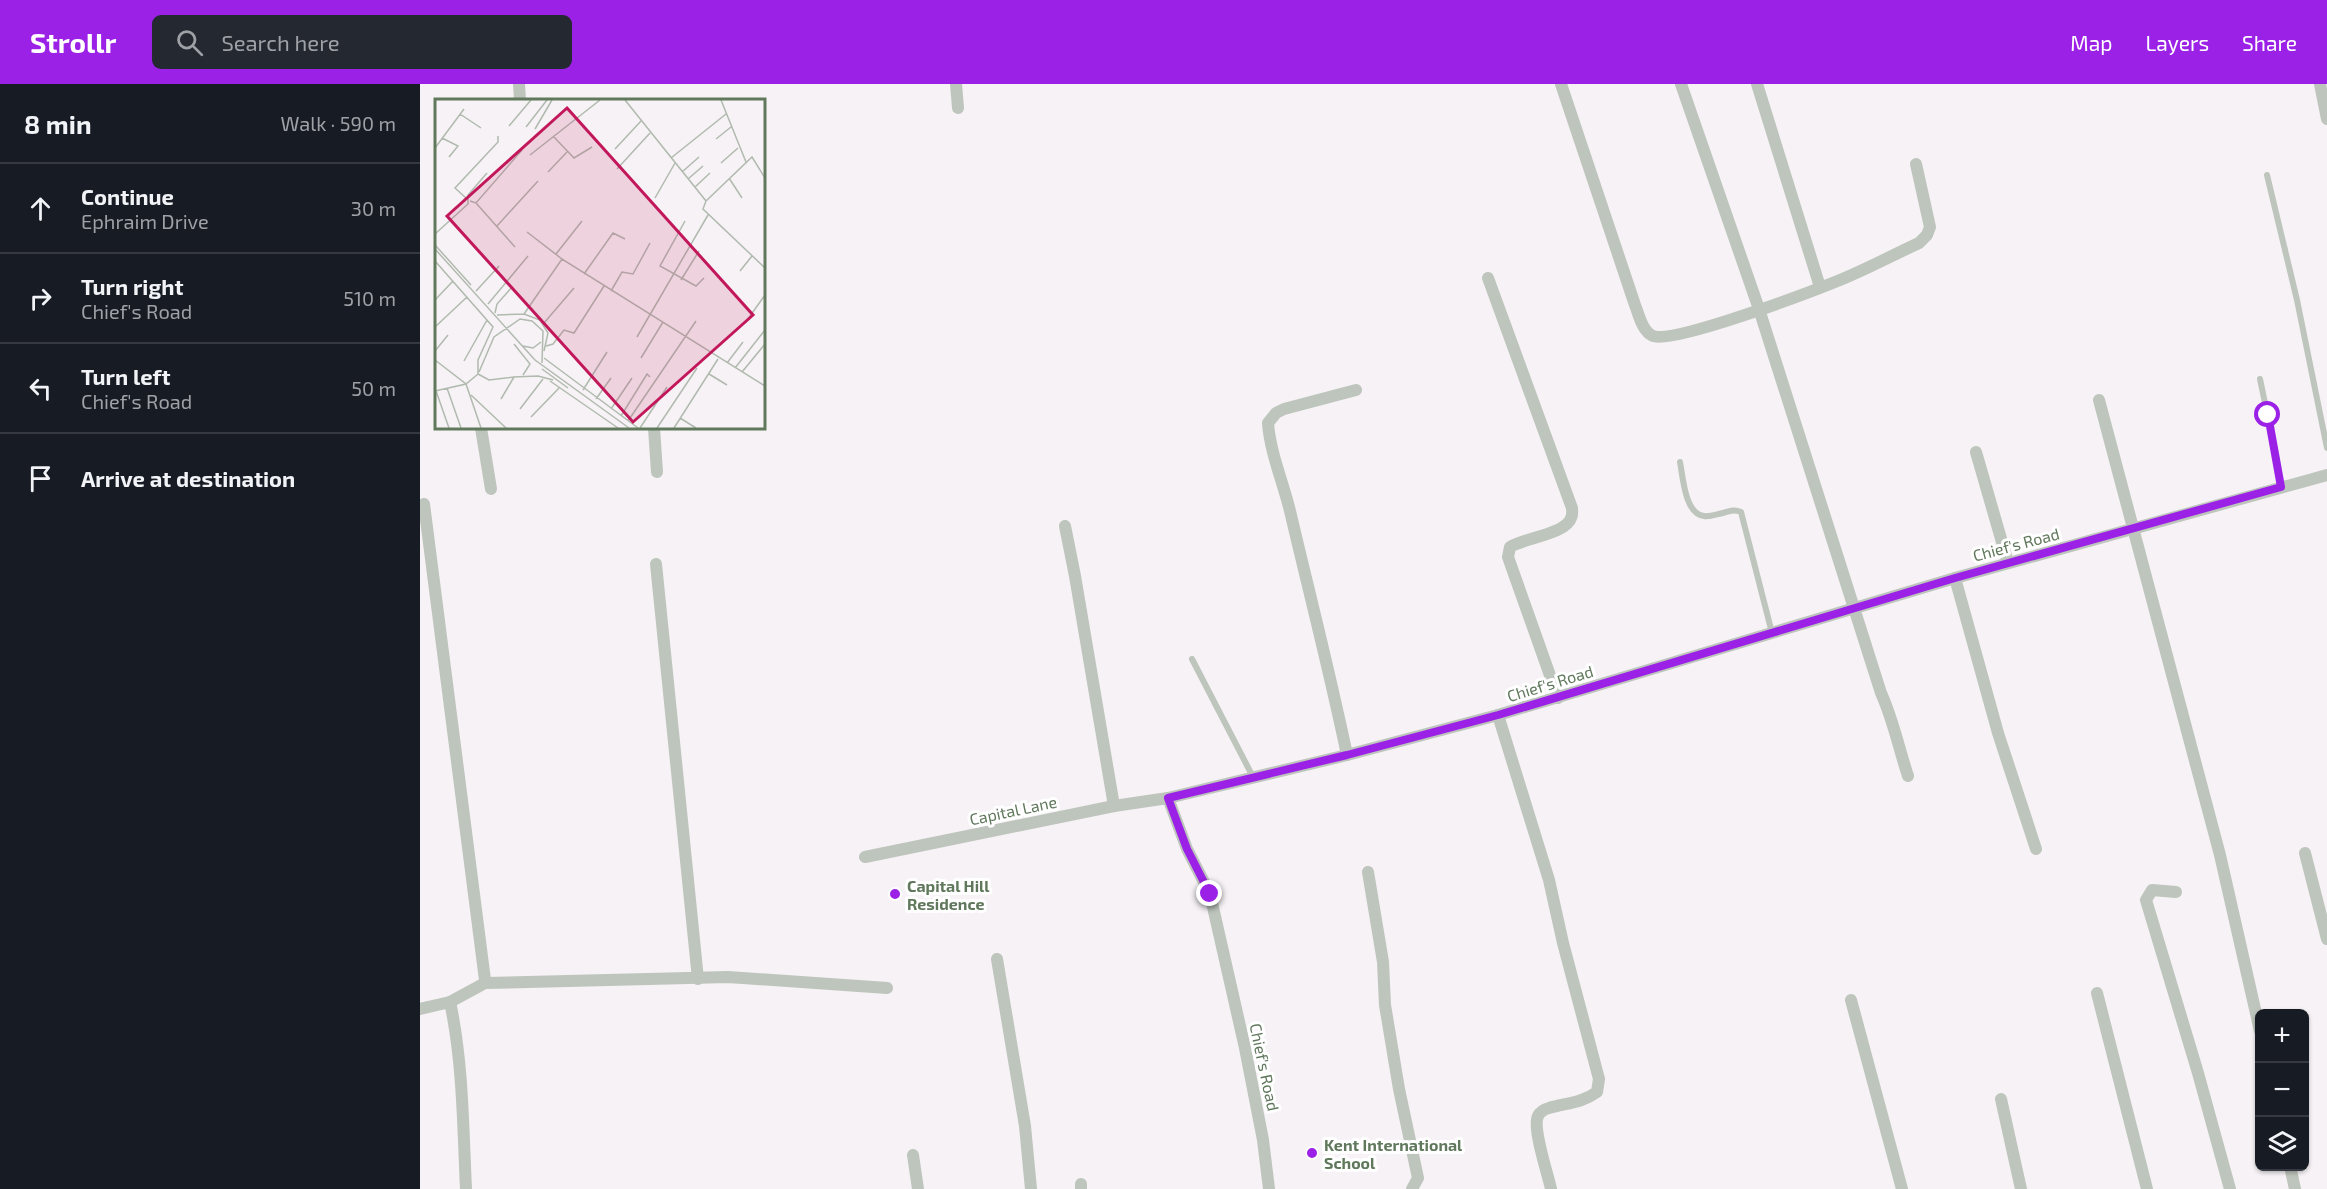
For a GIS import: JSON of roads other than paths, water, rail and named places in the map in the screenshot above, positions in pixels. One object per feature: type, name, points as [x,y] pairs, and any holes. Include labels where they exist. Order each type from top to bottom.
[{"type":"street","points":[[519,84],[520,99]]},
{"type":"street","points":[[956,84],[958,108]]},
{"type":"street","points":[[1560,84],[1635,305],[1647,332],[1652,336],[1661,337],[1688,332],[1759,309],[1820,287],[1919,243],[1927,235],[1930,227],[1916,164]]},
{"type":"street","points":[[1681,84],[1759,309],[1908,776]]},
{"type":"street","points":[[1757,84],[1820,287]]},
{"type":"street","points":[[2320,84],[2327,119]]},
{"type":"street","points":[[1488,278],[1572,508],[1571,518],[1567,524],[1555,531],[1520,541],[1510,547],[1508,557],[1558,698]]},
{"type":"street","points":[[1347,755],[1330,673],[1268,423],[1276,412],[1356,390]]},
{"type":"street","points":[[2099,400],[2220,855],[2255,1013]]},
{"type":"street","points":[[481,429],[490,489]]},
{"type":"street","points":[[654,429],[657,472]]},
{"type":"street","points":[[1976,452],[2008,563]]},
{"type":"street","name":"Chief's Road","points":[[1269,1189],[1263,1140],[1210,894],[1187,849],[1168,798],[1347,755],[1498,715],[1955,578],[2327,475]]},
{"type":"street","points":[[424,504],[485,983]]},
{"type":"street","points":[[1065,526],[1076,576],[1114,806]]},
{"type":"street","points":[[656,564],[698,979]]},
{"type":"street","points":[[1955,578],[1998,733],[2036,849]]},
{"type":"street","points":[[1498,715],[1549,880],[1599,1079],[1597,1092],[1588,1099],[1548,1108],[1537,1117],[1538,1134],[1551,1189]]},
{"type":"street","name":"Capital Lane","points":[[866,857],[1114,806],[1168,798]]},
{"type":"street","points":[[2305,853],[2327,939]]},
{"type":"street","points":[[1368,872],[1383,962],[1385,1005],[1399,1089],[1418,1178],[1412,1189]]},
{"type":"street","points":[[2176,892],[2152,890],[2146,900],[2195,1062],[2229,1189]]},
{"type":"street","points":[[997,959],[1025,1126],[1031,1189]]},
{"type":"street","points":[[420,1009],[450,1002],[485,983],[728,977],[887,988]]},
{"type":"street","points":[[2097,993],[2147,1189]]},
{"type":"street","points":[[1851,1000],[1902,1189]]},
{"type":"street","points":[[450,1002],[462,1112],[466,1189]]},
{"type":"street","points":[[2001,1099],[2021,1189]]},
{"type":"street","points":[[913,1155],[918,1189]]},
{"type":"street","points":[[2291,1171],[2295,1189]]},
{"type":"lane","points":[[2267,175],[2297,300],[2327,447]]},
{"type":"lane","points":[[2260,379],[2276,451],[2281,487]]},
{"type":"lane","points":[[1680,462],[1689,504],[1696,513],[1710,516],[1735,510],[1741,512],[1772,633]]},
{"type":"lane","points":[[1192,659],[1253,777]]},
{"type":"place","name":"Capital Hill Residence","points":[[895,894]]},
{"type":"place","name":"Kent International School","points":[[1312,1153]]}]
